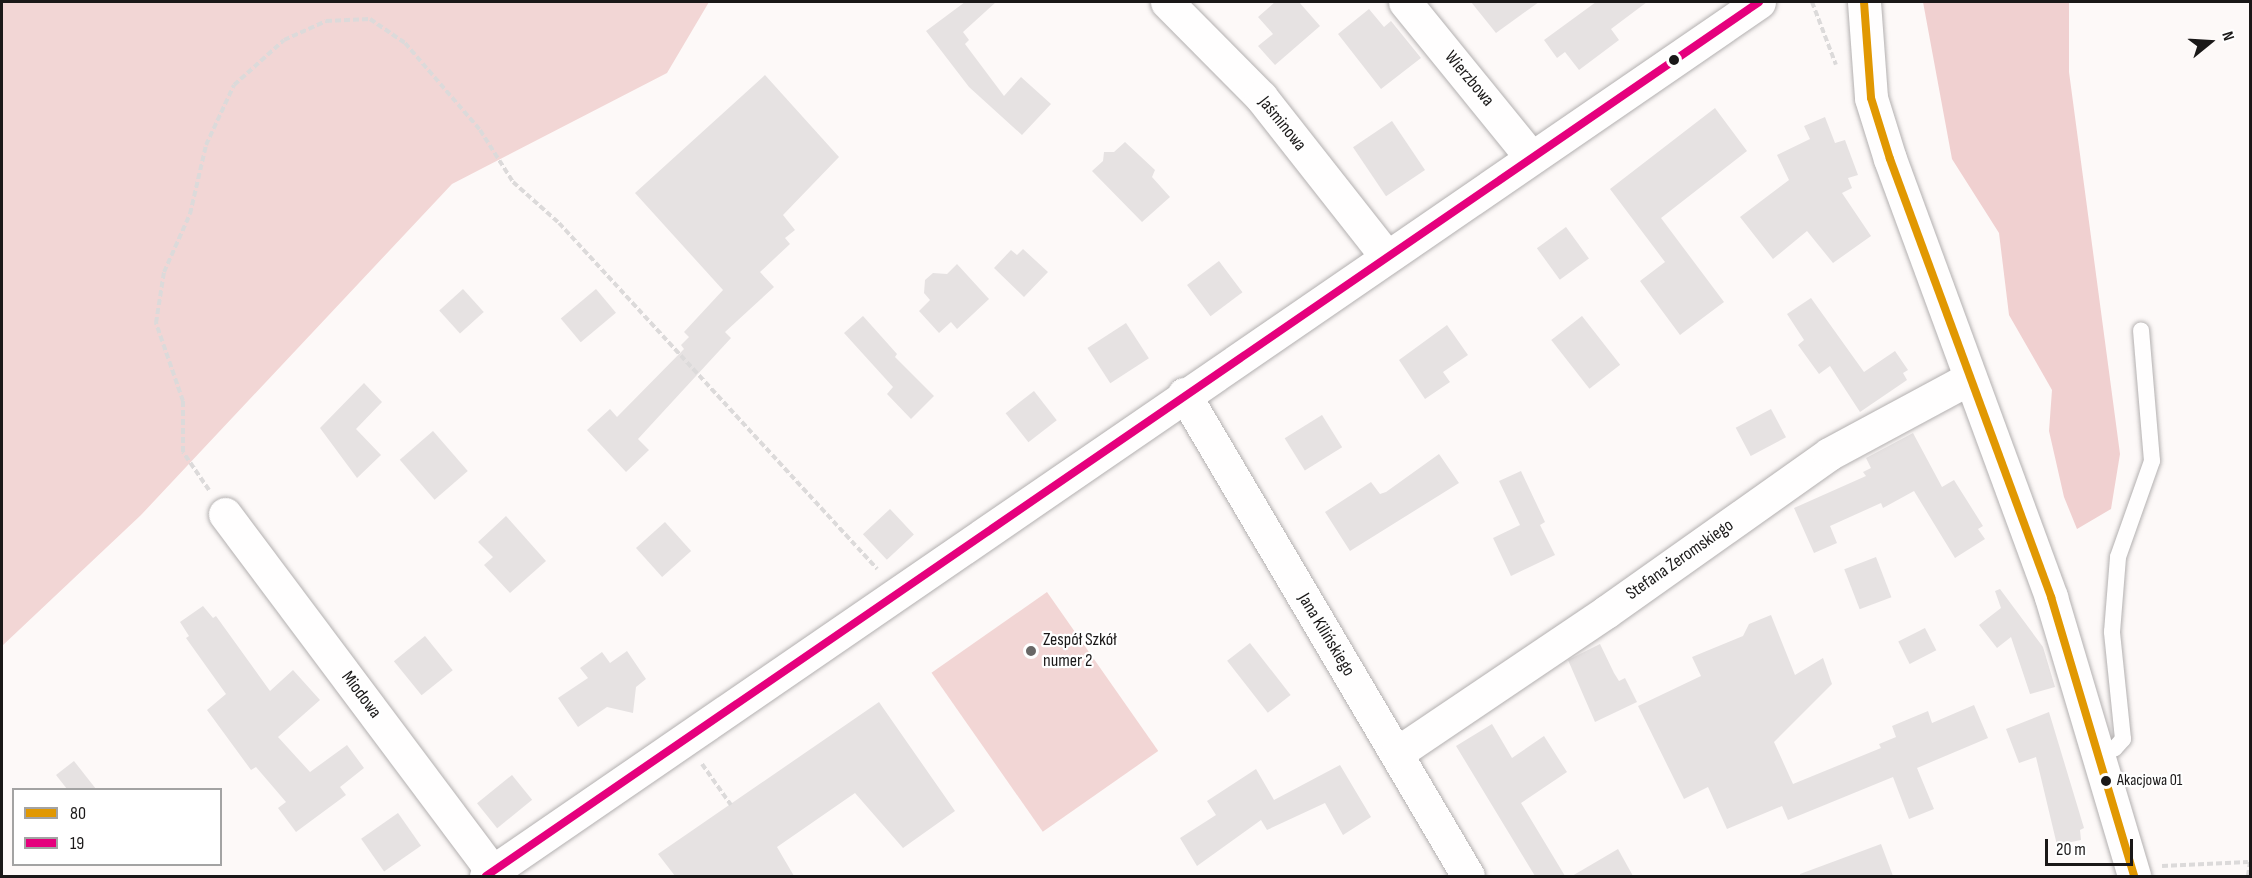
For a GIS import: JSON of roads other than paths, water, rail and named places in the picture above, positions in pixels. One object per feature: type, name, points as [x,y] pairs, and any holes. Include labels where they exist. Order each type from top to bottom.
[{"type":"street","name":"Jaśminowa","points":[[1167,2],[1261,97],[1386,256]]},
{"type":"street","name":"Wierzbowa","points":[[1404,2],[1532,157]]},
{"type":"street","points":[[1864,2],[1871,98],[1970,378],[2051,597],[2132,870]]},
{"type":"street","points":[[491,875],[1184,394],[1532,157],[1743,6]]},
{"type":"street","name":"Stefana Żeromskiego","points":[[1397,753],[1606,612],[1829,454],[1970,378]]},
{"type":"street","name":"Jana Kilińskiego","points":[[1184,394],[1468,876]]},
{"type":"street","name":"Miodowa","points":[[225,514],[491,875]]},
{"type":"lane","points":[[2098,755],[2115,748],[2122,739],[2112,632],[2118,557],[2152,461],[2141,330]]},
{"type":"place","name":"Zespół Szkół numer 2","points":[[1031,651]]},
{"type":"place","name":"Akacjowa 01","points":[[2106,781]]}]
